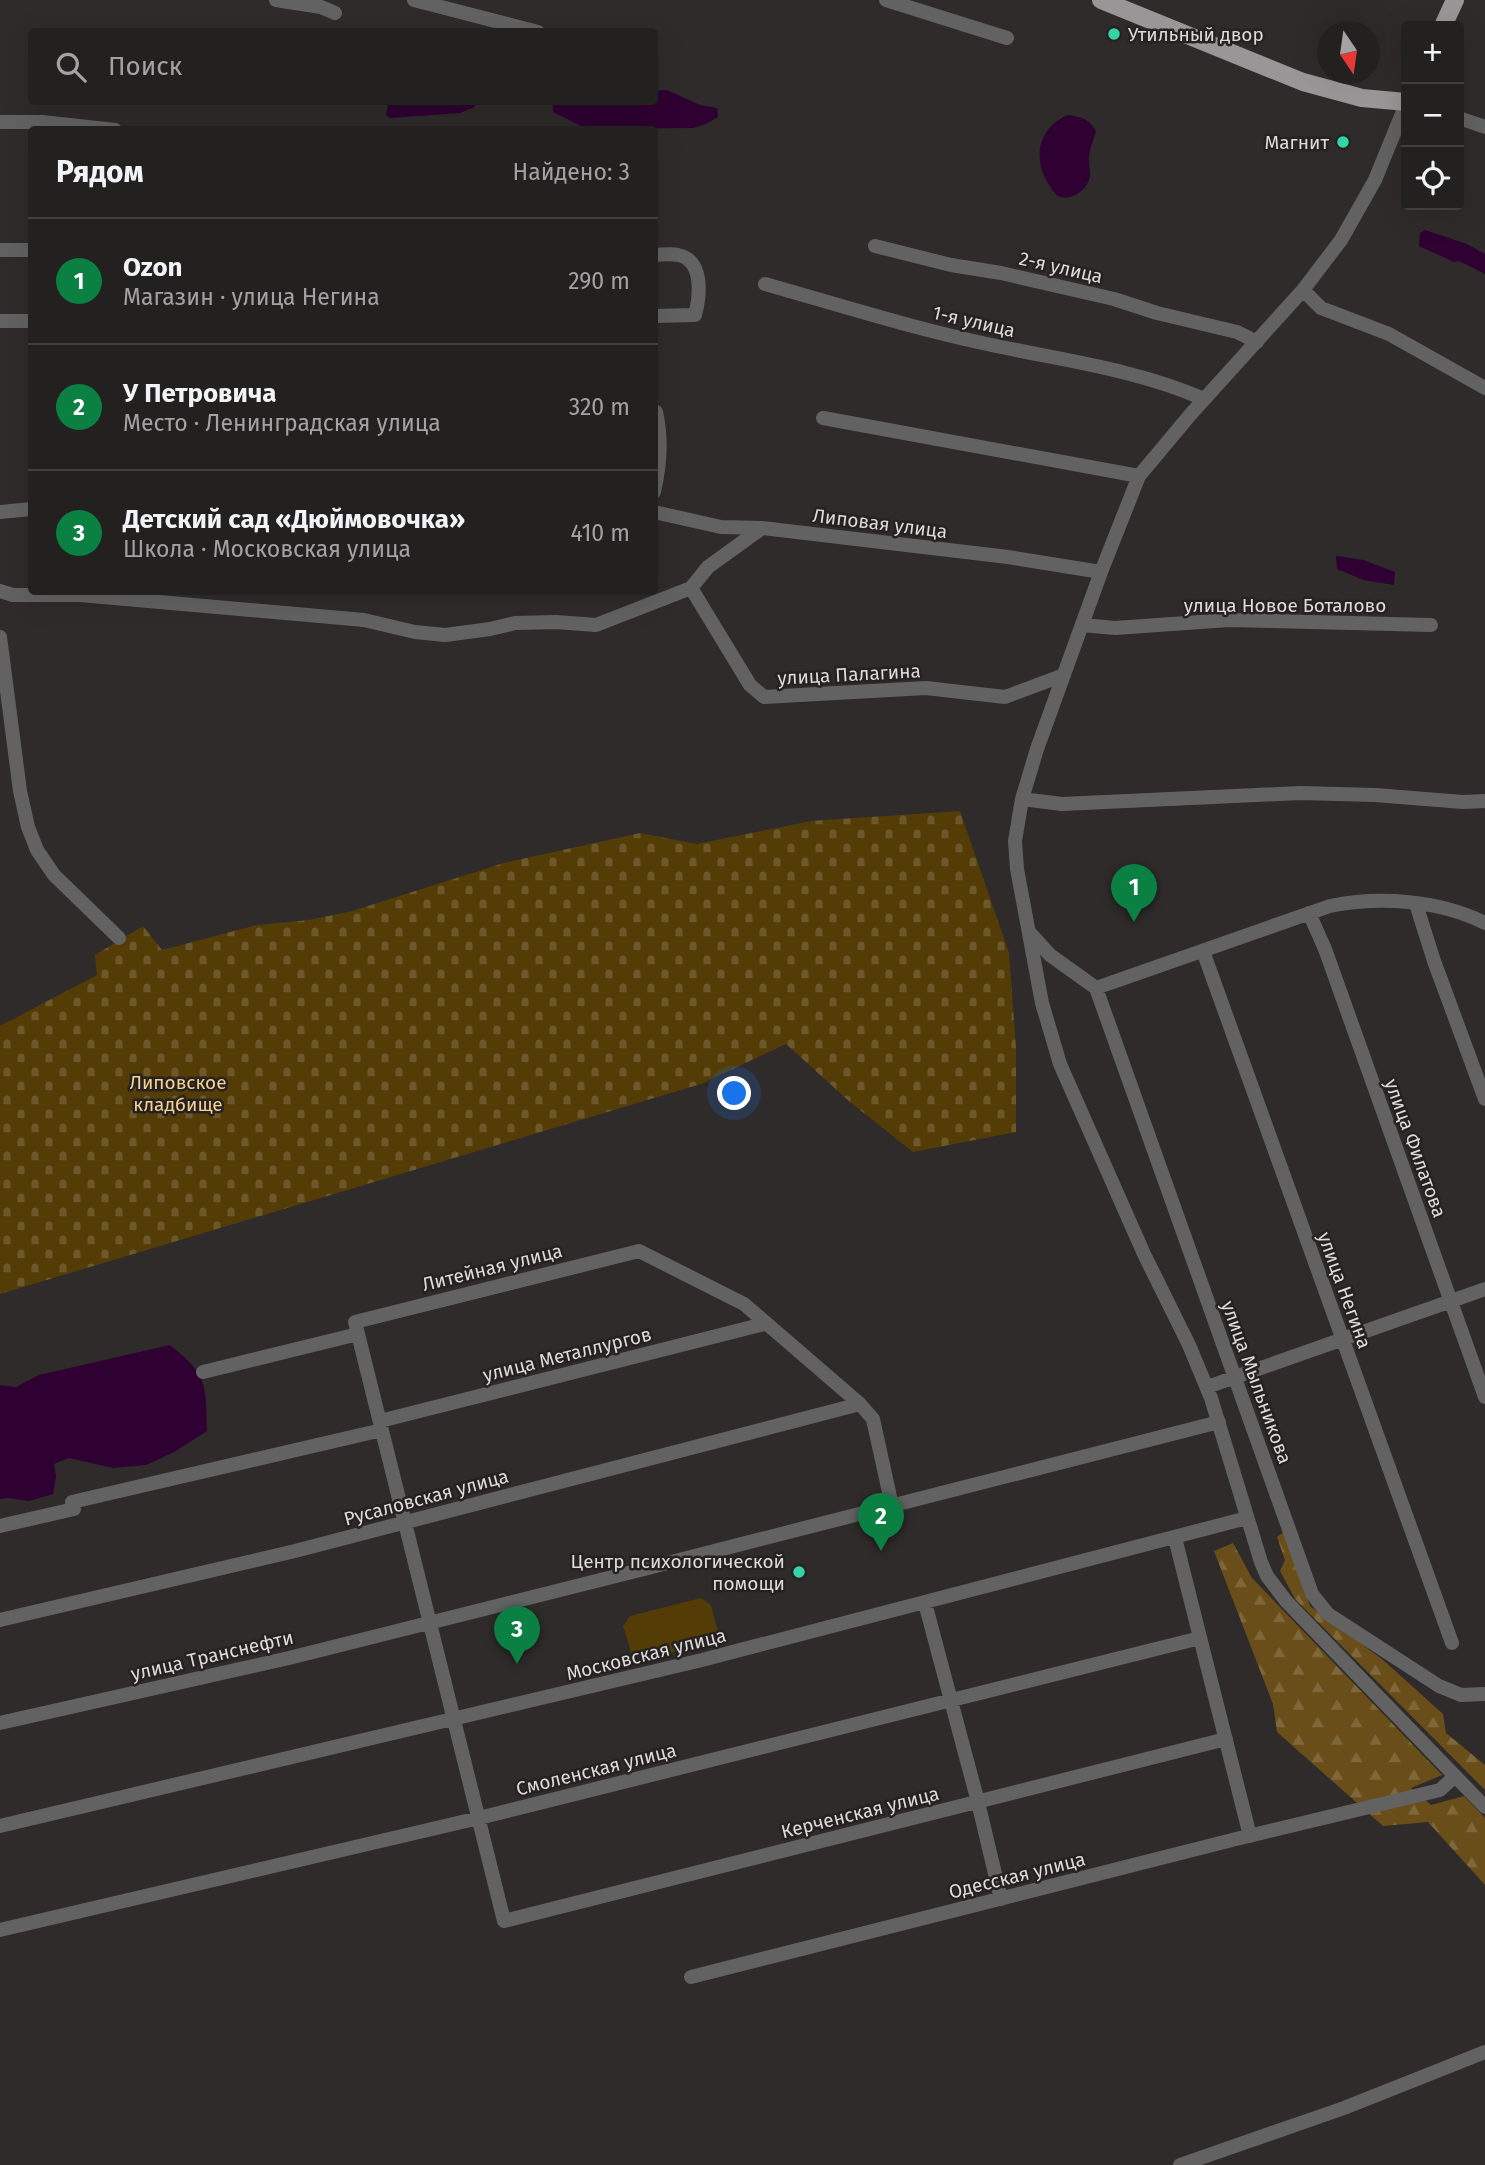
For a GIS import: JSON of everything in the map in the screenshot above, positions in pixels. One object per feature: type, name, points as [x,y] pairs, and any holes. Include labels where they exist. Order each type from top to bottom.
[{"type":"main road","points":[[1101,0],[1303,82],[1362,98],[1401,102]]},
{"type":"main road","points":[[1445,21],[1455,0]]},
{"type":"street","points":[[276,0],[321,7],[335,13]]},
{"type":"street","points":[[414,0],[522,28]]},
{"type":"street","points":[[886,0],[1007,38]]},
{"type":"street","points":[[1401,115],[1374,180],[1356,214],[1304,290],[1139,476],[1101,572],[1022,799],[1015,853],[1049,1030],[1073,1097],[1207,1387],[1264,1569],[1286,1601],[1485,1807]]},
{"type":"street","points":[[1464,120],[1485,127]]},
{"type":"street","points":[[0,122],[42,122],[78,126]]},
{"type":"street","name":"2-я улица","points":[[875,246],[1114,299],[1157,313],[1237,332],[1257,342]]},
{"type":"street","points":[[0,250],[28,250]]},
{"type":"street","points":[[658,255],[678,255],[688,260],[700,288],[695,314],[658,316]]},
{"type":"street","name":"1-я улица","points":[[765,285],[939,334],[1137,375],[1177,387],[1204,400]]},
{"type":"street","points":[[1304,290],[1321,308],[1390,334],[1485,388]]},
{"type":"street","points":[[0,321],[28,321]]},
{"type":"street","points":[[823,418],[1139,476]]},
{"type":"street","points":[[658,422],[658,475]]},
{"type":"street","points":[[0,512],[28,509]]},
{"type":"street","name":"Липовая улица","points":[[658,513],[720,527],[762,528],[1008,557],[1101,572]]},
{"type":"street","points":[[91,595],[364,620],[415,632],[445,635],[515,623],[596,625],[691,588],[708,567],[762,528]]},
{"type":"street","name":"улица Палагина","points":[[691,588],[750,685],[764,697],[926,688],[1005,697],[1064,675]]},
{"type":"street","points":[[0,591],[13,595],[28,595]]},
{"type":"street","name":"улица Новое Боталово","points":[[1082,625],[1115,628],[1228,620],[1431,625]]},
{"type":"street","points":[[0,637],[20,791],[28,828],[37,850],[54,875],[119,938]]},
{"type":"street","points":[[1022,799],[1062,804],[1250,793],[1337,793],[1463,803],[1485,801]]},
{"type":"street","points":[[1029,932],[1050,955],[1096,988],[1330,906],[1359,901],[1416,904],[1462,914],[1485,923]]},
{"type":"street","points":[[1416,904],[1485,1099]]},
{"type":"street","name":"улица Филатова","points":[[1309,913],[1325,949],[1485,1397]]},
{"type":"street","name":"улица Негина","points":[[1203,951],[1452,1643]]},
{"type":"street","points":[[1034,960],[1050,955]]},
{"type":"street","name":"улица Мыльникова","points":[[1096,988],[1316,1601],[1328,1614],[1439,1686],[1461,1695],[1485,1694]]},
{"type":"street","name":"Литейная улица","points":[[203,1372],[639,1251],[744,1304],[764,1324]]},
{"type":"street","points":[[1207,1387],[1485,1289]]},
{"type":"street","points":[[764,1324],[860,1404],[873,1419],[892,1506]]},
{"type":"street","name":"улица Металлургов","points":[[0,1526],[764,1324]]},
{"type":"street","points":[[357,1328],[479,1818]]},
{"type":"street","name":"Русаловская улица","points":[[0,1620],[295,1551],[860,1404]]},
{"type":"street","name":"улица Транснефти","points":[[0,1723],[289,1658],[1219,1422]]},
{"type":"street","name":"Московская улица","points":[[0,1826],[702,1660],[1247,1518]]},
{"type":"street","points":[[1175,1538],[1250,1836]]},
{"type":"street","points":[[925,1603],[1001,1899]]},
{"type":"street","name":"Смоленская улица","points":[[0,1930],[479,1818],[1200,1638]]},
{"type":"street","name":"Керченская улица","points":[[479,1818],[504,1921],[1226,1739]]},
{"type":"street","name":"Одесская улица","points":[[691,1977],[1440,1790],[1455,1776]]},
{"type":"street","points":[[1180,2165],[1344,2108],[1485,2052]]},
{"type":"green space","name":"Липовское кладбище","points":[[960,811],[1009,953],[1016,1048],[1016,1132],[913,1152],[850,1102],[786,1044],[701,1084],[0,1294],[0,1026],[97,975],[95,955],[143,926],[162,950],[257,925],[309,920],[352,911],[504,863],[640,833],[697,844],[811,821]]},
{"type":"green space","points":[[1284,1532],[1310,1606],[1383,1660],[1443,1714],[1446,1733],[1485,1765],[1485,1790],[1295,1599],[1280,1571],[1285,1560],[1277,1537]]},
{"type":"green space","points":[[1233,1543],[1252,1578],[1442,1775],[1411,1788],[1431,1805],[1464,1796],[1485,1818],[1485,1885],[1428,1822],[1383,1826],[1277,1732],[1273,1704],[1214,1551]]},
{"type":"green space","points":[[701,1598],[711,1605],[718,1632],[713,1641],[644,1660],[632,1655],[623,1626],[630,1616]]},
{"type":"shaded area","points":[[667,90],[700,105],[717,108],[718,117],[693,128],[581,126],[553,112],[553,105],[658,105],[658,91]]},
{"type":"shaded area","points":[[387,105],[475,105],[460,113],[390,118],[386,115]]},
{"type":"shaded area","points":[[1068,115],[1085,119],[1096,131],[1089,155],[1089,180],[1081,191],[1067,198],[1058,196],[1052,190],[1043,173],[1040,153],[1041,144],[1050,127]]},
{"type":"shaded area","points":[[1425,230],[1467,244],[1485,254],[1485,274],[1419,246],[1420,233]]},
{"type":"shaded area","points":[[1336,556],[1363,560],[1395,572],[1394,585],[1364,580],[1337,569]]},
{"type":"shaded area","points":[[170,1345],[192,1365],[202,1382],[207,1431],[174,1452],[146,1465],[113,1468],[69,1458],[54,1464],[56,1477],[53,1494],[29,1501],[0,1499],[0,1385],[16,1387],[39,1375]]},
{"type":"place","name":"Утильный двор","points":[[1114,34]]},
{"type":"place","name":"Магнит","points":[[1343,142]]},
{"type":"place","name":"Ozon","points":[[1134,922]]},
{"type":"place","name":"У Петровича","points":[[881,1551]]},
{"type":"place","name":"Центр психологической помощи","points":[[799,1572]]},
{"type":"place","name":"Детский сад «Дюймовочка»","points":[[517,1664]]}]
